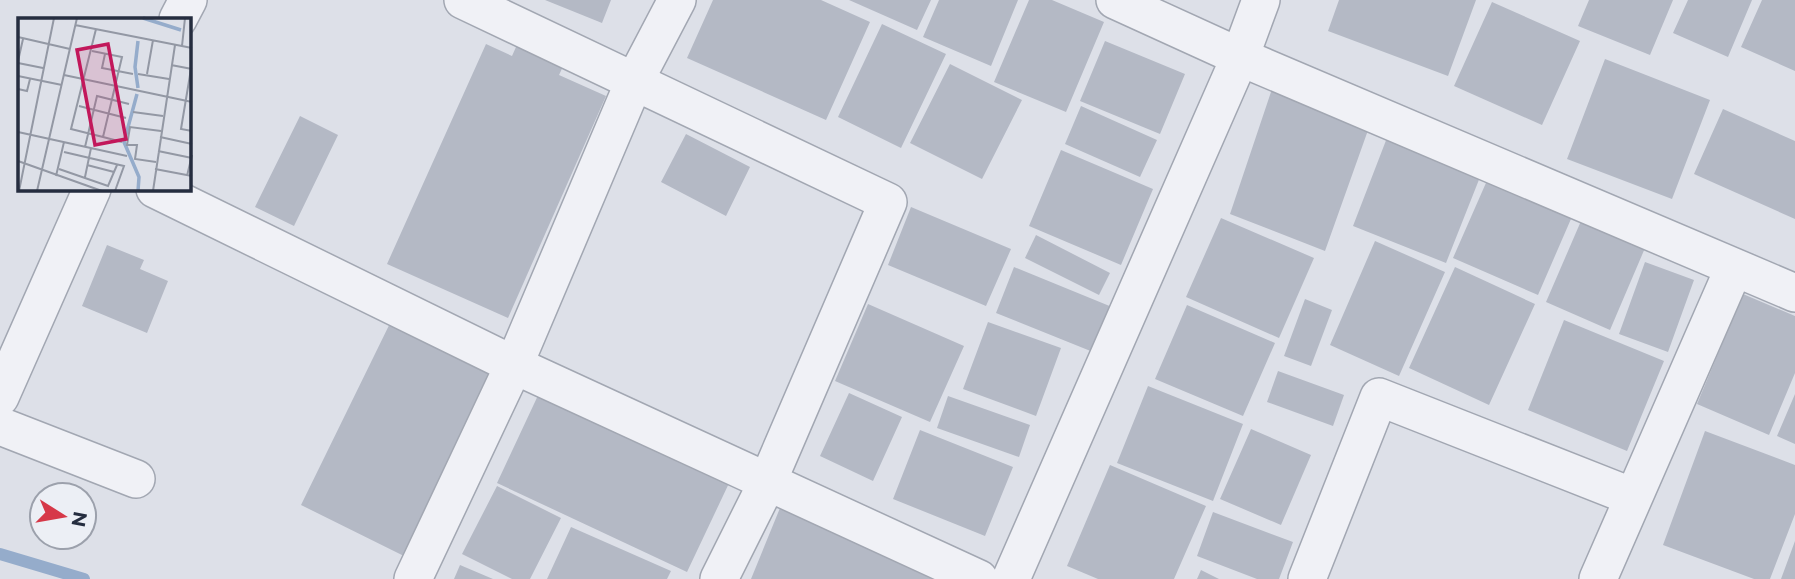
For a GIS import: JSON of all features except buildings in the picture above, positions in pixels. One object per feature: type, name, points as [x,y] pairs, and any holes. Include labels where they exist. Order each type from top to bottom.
[{"type":"street","points":[[179,18],[188,0]]},
{"type":"street","points":[[463,0],[888,202],[767,483],[719,579]]},
{"type":"street","points":[[413,579],[514,365],[634,82],[677,0]]},
{"type":"street","points":[[1115,0],[1240,57],[1795,293]]},
{"type":"street","points":[[1011,579],[1240,57],[1261,0]]},
{"type":"street","points":[[0,397],[91,191]]},
{"type":"street","points":[[159,191],[514,365],[979,579]]},
{"type":"street","points":[[1598,579],[1734,268]]},
{"type":"street","points":[[1307,579],[1378,397],[1633,497]]},
{"type":"street","points":[[0,426],[136,478]]},
{"type":"waterway","points":[[0,554],[84,579]]}]
